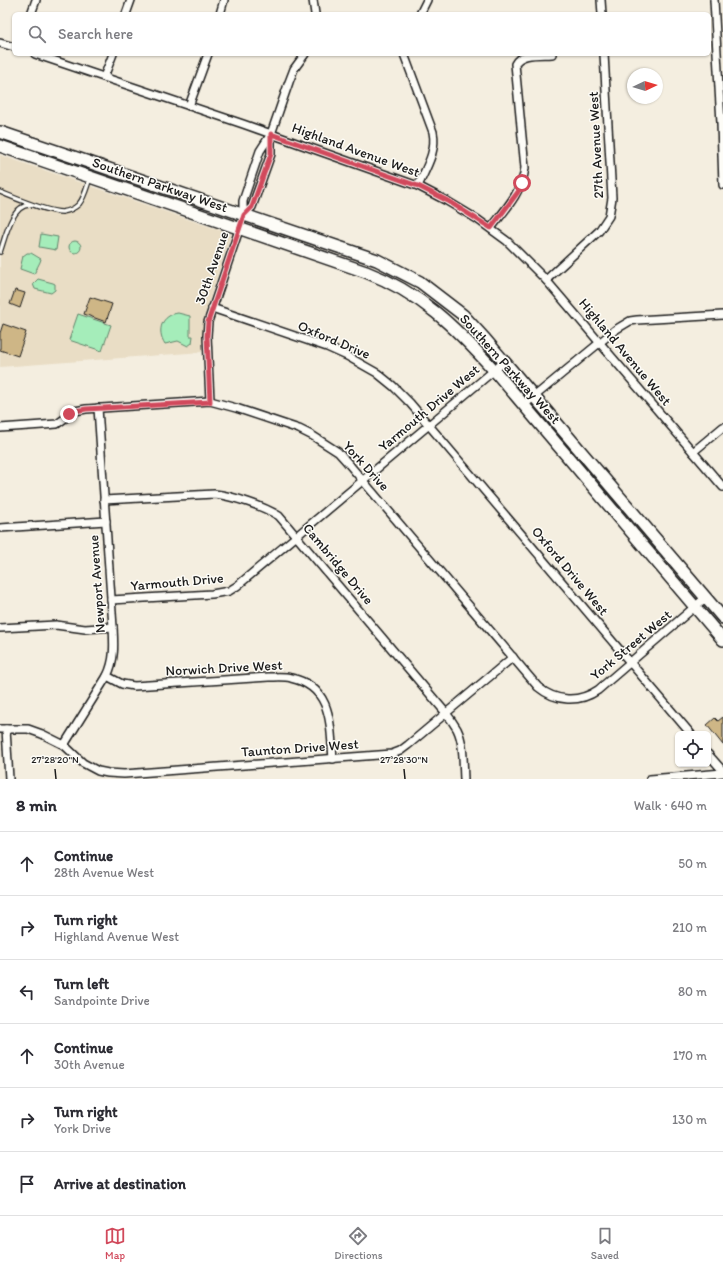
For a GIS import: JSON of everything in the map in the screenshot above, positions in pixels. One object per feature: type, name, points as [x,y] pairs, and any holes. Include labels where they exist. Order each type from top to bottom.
[{"type":"street","points":[[32,12],[36,0]]},
{"type":"street","points":[[127,12],[131,0]]},
{"type":"street","points":[[221,12],[224,0]]},
{"type":"street","points":[[313,0],[315,12]]},
{"type":"street","points":[[421,12],[427,0]]},
{"type":"street","points":[[601,0],[602,12]]},
{"type":"street","points":[[714,0],[722,123],[723,185]]},
{"type":"street","points":[[0,43],[12,46]]},
{"type":"street","name":"Highland Avenue West","points":[[41,56],[271,134],[418,186],[448,201],[491,228],[523,256],[546,280],[723,487]]},
{"type":"street","points":[[104,77],[112,56]]},
{"type":"street","points":[[189,106],[207,56]]},
{"type":"street","points":[[244,215],[243,201],[260,151],[271,134],[291,75],[304,56]]},
{"type":"street","points":[[405,56],[433,132],[434,139],[434,150],[418,186]]},
{"type":"street","points":[[491,228],[518,192],[524,174],[525,168],[515,64],[516,61],[522,57],[527,56]]},
{"type":"street","name":"27th Avenue West","points":[[546,280],[599,231],[609,216],[612,198],[604,56]]},
{"type":"street","name":"Southern Parkway West","points":[[0,132],[377,260],[420,282],[463,315],[485,339],[723,618]]},
{"type":"street","points":[[244,215],[252,207],[271,154],[271,134]]},
{"type":"street","name":"Southern Parkway West","points":[[0,146],[379,277],[404,290],[432,309],[465,338],[494,370],[723,640]]},
{"type":"street","name":"30th Avenue","points":[[210,402],[207,336],[208,322],[244,215]]},
{"type":"street","name":"Oxford Drive","points":[[212,308],[327,347],[358,361],[394,386],[429,425]]},
{"type":"street","points":[[524,406],[615,330],[630,321],[723,315]]},
{"type":"street","name":"Yarmouth Drive West","points":[[298,536],[504,362]]},
{"type":"street","name":"York Drive","points":[[0,428],[58,424],[75,411],[98,408],[210,402],[236,408],[299,429],[338,452],[542,690],[553,696],[567,699]]},
{"type":"street","name":"Newport Avenue","points":[[64,745],[111,669],[114,654],[98,408]]},
{"type":"street","name":"Oxford Drive West","points":[[429,425],[688,731]]},
{"type":"street","points":[[693,452],[723,427]]},
{"type":"street","name":"Cambridge Drive","points":[[104,500],[204,494],[223,495],[275,513],[279,516],[298,536],[446,713],[457,729],[460,737],[464,779]]},
{"type":"street","points":[[0,528],[106,521]]},
{"type":"street","name":"Yarmouth Drive","points":[[111,600],[212,594],[229,591],[246,580],[298,536]]},
{"type":"street","name":"York Street West","points":[[567,699],[580,698],[590,695],[705,598]]},
{"type":"street","points":[[0,628],[40,625],[56,625],[85,629],[113,627]]},
{"type":"street","name":"Taunton Drive West","points":[[3,729],[33,730],[64,745],[84,763],[98,771],[108,773],[124,774],[392,754],[400,751],[408,745],[513,657]]},
{"type":"street","name":"Norwich Drive West","points":[[107,676],[122,684],[134,686],[269,677],[289,677],[298,680],[315,690],[327,707],[330,718],[333,759]]},
{"type":"street","points":[[3,729],[9,779]]},
{"type":"street","points":[[711,758],[723,772]]},
{"type":"street","points":[[650,779],[723,772]]},
{"type":"lane","points":[[0,192],[33,205],[61,212],[70,210],[78,205],[90,177]]},
{"type":"lane","points":[[0,252],[14,213],[24,205],[33,205]]},
{"type":"shaded area","points":[[0,155],[231,234],[204,317],[202,352],[0,367]]},
{"type":"green space","points":[[41,234],[58,237],[56,250],[39,247]]},
{"type":"green space","points":[[75,241],[79,243],[81,247],[79,251],[75,253],[71,251],[69,247],[71,243]]},
{"type":"green space","points":[[27,253],[31,253],[41,259],[34,274],[20,269],[23,256]]},
{"type":"green space","points":[[38,279],[55,284],[55,290],[51,293],[35,289],[33,284]]},
{"type":"green space","points":[[178,313],[190,316],[190,336],[193,336],[192,343],[188,346],[178,341],[165,344],[162,339],[161,329],[164,320],[172,314]]},
{"type":"green space","points":[[78,314],[111,325],[102,351],[69,340]]},
{"type":"building","points":[[15,290],[25,293],[20,308],[10,304]]},
{"type":"building","points":[[90,297],[112,304],[106,322],[84,314]]},
{"type":"building","points":[[3,324],[26,332],[18,356],[0,350],[0,333]]},
{"type":"building","points":[[723,717],[723,745],[707,725],[715,718],[718,721]]},
{"type":"route","points":[[69,414],[86,409],[210,402],[207,336],[209,316],[244,215],[252,207],[271,154],[271,134],[418,186],[448,201],[491,228],[518,192],[522,183]]}]
